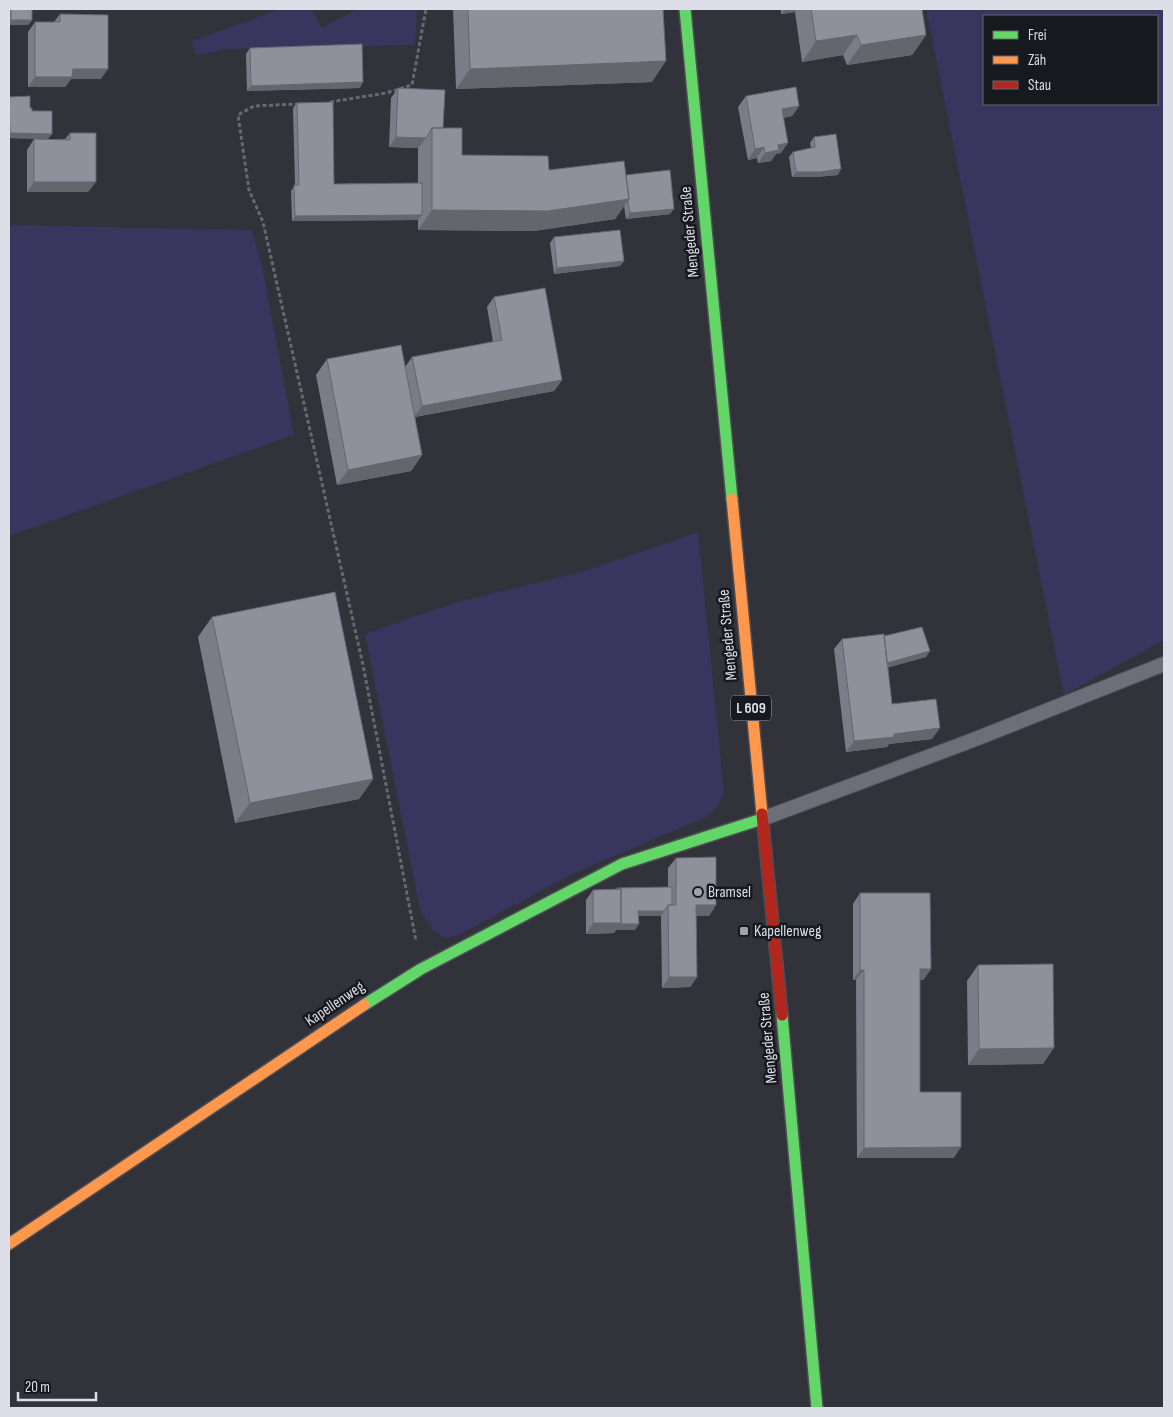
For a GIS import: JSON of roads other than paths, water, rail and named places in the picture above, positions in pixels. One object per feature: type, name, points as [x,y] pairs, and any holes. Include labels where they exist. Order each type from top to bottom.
[{"type":"main road","name":"Mengeder Straße","points":[[685,9],[762,819],[774,924],[817,1408]]},
{"type":"main road","name":"Kapellenweg","points":[[9,1244],[372,999],[421,969],[622,864],[762,819]]},
{"type":"lane","points":[[762,819],[974,740],[1164,664]]},
{"type":"place","name":"Bramsel","points":[[698,892]]},
{"type":"place","name":"Kapellenweg","points":[[744,931]]}]
